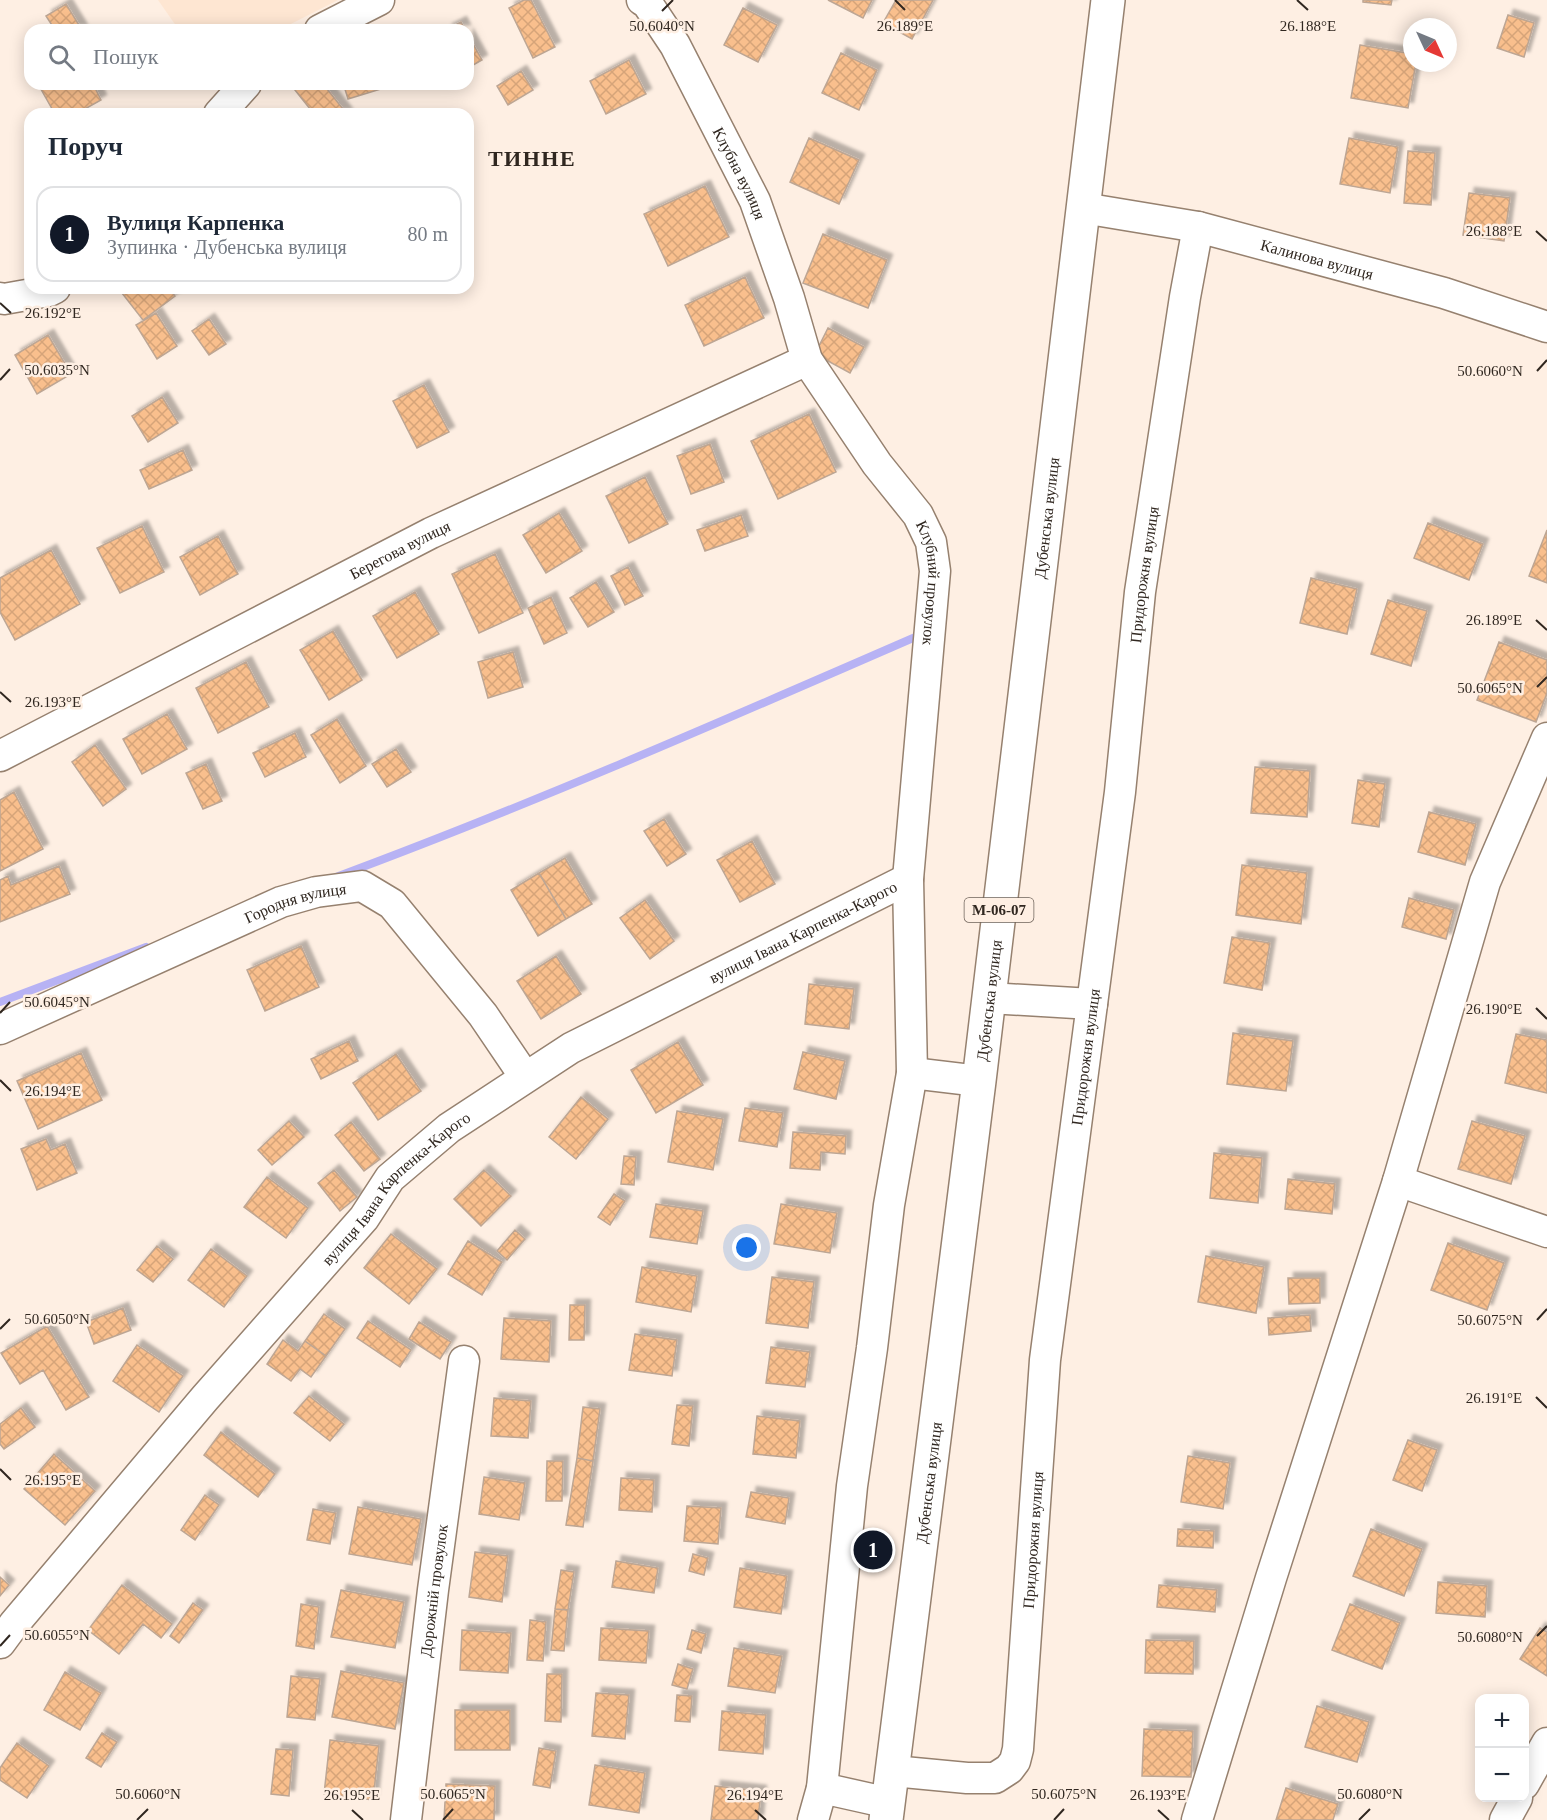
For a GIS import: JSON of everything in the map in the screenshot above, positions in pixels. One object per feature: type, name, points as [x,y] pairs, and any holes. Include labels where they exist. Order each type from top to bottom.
[{"type":"main road","name":"Дубенська вулиця","points":[[889,1798],[979,1082],[1108,0]]},
{"type":"street","points":[[332,24],[379,0]]},
{"type":"street","name":"Клубна вулиця","points":[[642,0],[647,3],[675,45],[755,201],[789,298],[807,360]]},
{"type":"street","points":[[224,108],[241,90]]},
{"type":"street","name":"Калинова вулиця","points":[[1083,208],[1198,226],[1444,293],[1547,327]]},
{"type":"street","name":"Придорожня вулиця","points":[[822,1788],[889,1798],[967,1778],[995,1778],[1015,1761],[1018,1749],[1045,1360],[1120,792],[1140,592],[1198,226]]},
{"type":"street","points":[[0,298],[33,294]]},
{"type":"street","name":"Берегова вулиця","points":[[0,756],[431,533],[807,360]]},
{"type":"street","name":"Клубний провулок","points":[[807,360],[877,464],[918,515],[932,542],[935,571],[908,879],[912,1073],[889,1205],[872,1348],[852,1486],[822,1788],[813,1820]]},
{"type":"street","points":[[1197,1820],[1271,1578],[1398,1181],[1485,882],[1547,738]]},
{"type":"street","name":"вулиця Івана Карпенка-Карого","points":[[0,1643],[21,1615],[205,1398],[364,1218],[390,1178],[449,1128],[571,1048],[908,879]]},
{"type":"street","name":"Городня вулиця","points":[[0,1029],[281,902],[316,892],[362,886],[392,904],[483,1015],[525,1077]]},
{"type":"street","points":[[989,998],[1092,1004]]},
{"type":"street","points":[[912,1073],[979,1082]]},
{"type":"street","points":[[1398,1181],[1547,1232]]},
{"type":"street","name":"Дорожній провулок","points":[[406,1820],[433,1590],[464,1361]]},
{"type":"street","points":[[1529,1775],[1547,1743]]},
{"type":"street","points":[[1505,1820],[1514,1802]]},
{"type":"shaded area","points":[[158,0],[338,0],[291,24],[175,24]]},
{"type":"building","points":[[524,0],[531,0],[555,47],[533,58],[509,8]]},
{"type":"building","points":[[828,0],[872,0],[863,18]]},
{"type":"building","points":[[896,0],[933,0],[912,39],[883,23]]},
{"type":"building","points":[[1363,0],[1392,0],[1391,5],[1363,2]]},
{"type":"building","points":[[66,4],[78,24],[51,24],[46,16]]},
{"type":"building","points":[[743,8],[777,25],[758,62],[724,45]]},
{"type":"building","points":[[1508,15],[1534,23],[1524,57],[1497,48]]},
{"type":"building","points":[[1360,45],[1403,52],[1403,72],[1414,72],[1408,108],[1351,98]]},
{"type":"building","points":[[474,46],[482,60],[474,65]]},
{"type":"building","points":[[841,53],[877,70],[859,110],[822,93]]},
{"type":"building","points":[[629,60],[646,94],[606,114],[590,81]]},
{"type":"building","points":[[521,71],[533,90],[508,105],[497,86]]},
{"type":"building","points":[[41,90],[96,90],[101,100],[87,108],[52,108]]},
{"type":"building","points":[[295,90],[328,90],[342,108],[309,108]]},
{"type":"building","points":[[345,90],[377,90],[348,99]]},
{"type":"building","points":[[809,138],[859,160],[839,204],[790,182]]},
{"type":"building","points":[[1349,138],[1398,147],[1390,193],[1340,184]]},
{"type":"building","points":[[1408,151],[1435,153],[1431,205],[1404,203]]},
{"type":"building","points":[[705,186],[729,237],[668,266],[644,214]]},
{"type":"building","points":[[1469,193],[1510,198],[1504,241],[1463,235]]},
{"type":"building","points":[[823,234],[887,260],[868,308],[803,283]]},
{"type":"building","points":[[745,277],[764,318],[704,346],[685,305]]},
{"type":"building","points":[[123,294],[174,294],[175,296],[143,320]]},
{"type":"building","points":[[156,313],[177,346],[157,359],[136,325]]},
{"type":"building","points":[[209,319],[226,344],[209,355],[192,331]]},
{"type":"building","points":[[828,328],[864,347],[850,373],[815,354]]},
{"type":"building","points":[[48,335],[71,374],[37,394],[15,355]]},
{"type":"building","points":[[424,385],[449,432],[417,448],[393,401]]},
{"type":"building","points":[[162,397],[178,423],[148,442],[132,416]]},
{"type":"building","points":[[809,414],[836,472],[778,499],[751,441]]},
{"type":"building","points":[[710,444],[724,482],[691,494],[677,456]]},
{"type":"building","points":[[183,450],[192,470],[149,489],[140,470]]},
{"type":"building","points":[[645,477],[668,524],[629,543],[606,496]]},
{"type":"building","points":[[559,513],[582,551],[546,573],[523,535]]},
{"type":"building","points":[[741,515],[748,536],[705,551],[697,530]]},
{"type":"building","points":[[1428,523],[1483,544],[1469,580],[1414,558]]},
{"type":"building","points":[[142,526],[164,572],[120,593],[97,548]]},
{"type":"building","points":[[1547,530],[1547,583],[1529,576]]},
{"type":"building","points":[[218,536],[238,574],[200,595],[180,557]]},
{"type":"building","points":[[51,550],[80,604],[15,640],[0,612],[0,578]]},
{"type":"building","points":[[495,554],[523,613],[479,633],[452,574]]},
{"type":"building","points":[[628,567],[643,596],[625,605],[611,576]]},
{"type":"building","points":[[1311,578],[1357,589],[1347,634],[1300,623]]},
{"type":"building","points":[[596,582],[614,612],[588,627],[570,598]]},
{"type":"building","points":[[415,592],[439,634],[397,658],[373,616]]},
{"type":"building","points":[[551,597],[567,633],[544,644],[528,608]]},
{"type":"building","points":[[1388,600],[1427,611],[1411,666],[1371,654]]},
{"type":"building","points":[[333,631],[362,680],[329,700],[300,650]]},
{"type":"building","points":[[1499,642],[1547,660],[1547,693],[1536,722],[1477,700]]},
{"type":"building","points":[[513,652],[523,687],[488,698],[478,662]]},
{"type":"building","points":[[246,662],[269,707],[218,733],[196,688]]},
{"type":"building","points":[[167,714],[187,749],[142,774],[123,739]]},
{"type":"building","points":[[337,719],[366,766],[340,783],[311,735]]},
{"type":"building","points":[[295,733],[306,757],[265,777],[253,753]]},
{"type":"building","points":[[95,745],[126,789],[103,806],[72,762]]},
{"type":"building","points":[[396,749],[411,772],[387,787],[372,764]]},
{"type":"building","points":[[206,764],[222,801],[203,809],[186,773]]},
{"type":"building","points":[[1255,767],[1310,771],[1307,817],[1251,813]]},
{"type":"building","points":[[1358,780],[1385,784],[1379,827],[1352,823]]},
{"type":"building","points":[[14,792],[43,849],[0,871],[0,800]]},
{"type":"building","points":[[1429,812],[1476,824],[1465,865],[1418,852]]},
{"type":"building","points":[[664,819],[686,854],[667,866],[644,831]]},
{"type":"building","points":[[752,841],[775,884],[740,902],[717,860]]},
{"type":"building","points":[[565,858],[592,904],[566,919],[539,873]]},
{"type":"building","points":[[1242,865],[1307,873],[1301,924],[1236,915]]},
{"type":"building","points":[[59,866],[70,894],[0,922],[0,880],[8,876],[11,885]]},
{"type":"building","points":[[539,873],[566,919],[538,936],[511,890]]},
{"type":"building","points":[[1409,898],[1454,910],[1446,939],[1402,927]]},
{"type":"building","points":[[645,900],[674,941],[650,959],[620,918]]},
{"type":"building","points":[[1232,937],[1270,943],[1262,990],[1224,983]]},
{"type":"building","points":[[301,946],[319,987],[265,1011],[247,970]]},
{"type":"building","points":[[556,956],[581,994],[541,1019],[517,981]]},
{"type":"building","points":[[809,984],[854,989],[849,1029],[805,1024]]},
{"type":"building","points":[[1233,1033],[1293,1041],[1286,1091],[1227,1084]]},
{"type":"building","points":[[1516,1034],[1547,1040],[1547,1093],[1505,1083]]},
{"type":"building","points":[[349,1041],[358,1061],[321,1079],[311,1059]]},
{"type":"building","points":[[678,1042],[703,1085],[656,1113],[631,1070]]},
{"type":"building","points":[[803,1052],[845,1061],[836,1099],[794,1089]]},
{"type":"building","points":[[81,1053],[102,1100],[38,1129],[17,1081]]},
{"type":"building","points":[[396,1054],[421,1091],[378,1120],[353,1083]]},
{"type":"building","points":[[581,1097],[608,1119],[576,1159],[549,1137]]},
{"type":"building","points":[[745,1108],[783,1113],[777,1147],[739,1141]]},
{"type":"building","points":[[677,1111],[723,1119],[713,1170],[668,1162]]},
{"type":"building","points":[[289,1121],[304,1137],[272,1165],[258,1150]]},
{"type":"building","points":[[1472,1121],[1525,1136],[1511,1184],[1458,1169]]},
{"type":"building","points":[[351,1122],[380,1159],[364,1171],[335,1135]]},
{"type":"building","points":[[793,1132],[846,1136],[845,1154],[821,1152],[820,1170],[790,1168]]},
{"type":"building","points":[[46,1139],[51,1150],[65,1144],[77,1173],[37,1190],[21,1149]]},
{"type":"building","points":[[1214,1153],[1262,1158],[1258,1203],[1210,1198]]},
{"type":"building","points":[[624,1156],[636,1157],[634,1185],[621,1184]]},
{"type":"building","points":[[334,1170],[357,1197],[340,1211],[318,1183]]},
{"type":"building","points":[[484,1170],[511,1196],[481,1226],[454,1199]]},
{"type":"building","points":[[267,1177],[308,1208],[286,1238],[244,1207]]},
{"type":"building","points":[[1288,1179],[1335,1184],[1332,1214],[1285,1209]]},
{"type":"building","points":[[614,1194],[625,1201],[610,1225],[598,1217]]},
{"type":"building","points":[[656,1204],[703,1211],[697,1244],[650,1237]]},
{"type":"building","points":[[781,1204],[837,1213],[830,1253],[774,1244]]},
{"type":"building","points":[[515,1230],[525,1239],[507,1260],[497,1251]]},
{"type":"building","points":[[391,1234],[437,1269],[409,1304],[364,1268]]},
{"type":"building","points":[[468,1241],[502,1262],[482,1295],[448,1274]]},
{"type":"building","points":[[1448,1243],[1504,1263],[1487,1310],[1431,1290]]},
{"type":"building","points":[[157,1246],[173,1259],[153,1282],[137,1270]]},
{"type":"building","points":[[211,1249],[247,1276],[224,1307],[188,1280]]},
{"type":"building","points":[[1206,1256],[1264,1267],[1256,1313],[1198,1302]]},
{"type":"building","points":[[642,1267],[697,1276],[691,1312],[636,1302]]},
{"type":"building","points":[[772,1277],[814,1282],[808,1328],[766,1323]]},
{"type":"building","points":[[1288,1278],[1320,1278],[1320,1303],[1289,1304]]},
{"type":"building","points":[[570,1305],[585,1305],[584,1340],[569,1340]]},
{"type":"building","points":[[123,1308],[131,1330],[94,1344],[86,1322]]},
{"type":"building","points":[[324,1314],[345,1329],[326,1356],[305,1341]]},
{"type":"building","points":[[1310,1315],[1311,1331],[1269,1335],[1268,1318]]},
{"type":"building","points":[[504,1318],[551,1321],[549,1362],[501,1359]]},
{"type":"building","points":[[368,1321],[411,1350],[400,1367],[357,1338]]},
{"type":"building","points":[[419,1322],[451,1342],[440,1359],[409,1339]]},
{"type":"building","points":[[47,1326],[89,1397],[66,1410],[43,1370],[20,1384],[1,1353]]},
{"type":"building","points":[[635,1334],[677,1340],[672,1376],[629,1370]]},
{"type":"building","points":[[283,1340],[298,1351],[305,1341],[326,1356],[311,1377],[300,1369],[291,1381],[267,1364]]},
{"type":"building","points":[[137,1345],[183,1376],[159,1412],[113,1381]]},
{"type":"building","points":[[771,1347],[810,1352],[805,1387],[766,1383]]},
{"type":"building","points":[[309,1396],[344,1424],[330,1441],[294,1413]]},
{"type":"building","points":[[494,1398],[531,1401],[528,1438],[491,1436]]},
{"type":"building","points":[[677,1405],[693,1406],[689,1446],[672,1444]]},
{"type":"building","points":[[583,1407],[600,1409],[593,1461],[577,1458]]},
{"type":"building","points":[[21,1408],[35,1427],[4,1449],[0,1444],[0,1424]]},
{"type":"building","points":[[757,1416],[800,1421],[796,1458],[753,1454]]},
{"type":"building","points":[[221,1432],[275,1474],[258,1497],[204,1455]]},
{"type":"building","points":[[1408,1440],[1437,1450],[1422,1491],[1393,1480]]},
{"type":"building","points":[[54,1454],[95,1491],[65,1525],[24,1489]]},
{"type":"building","points":[[1188,1456],[1230,1463],[1223,1509],[1181,1502]]},
{"type":"building","points":[[577,1458],[593,1461],[583,1527],[566,1525]]},
{"type":"building","points":[[547,1461],[563,1461],[562,1501],[546,1501]]},
{"type":"building","points":[[484,1477],[525,1483],[519,1520],[479,1514]]},
{"type":"building","points":[[621,1478],[654,1480],[652,1512],[619,1510]]},
{"type":"building","points":[[751,1492],[789,1498],[785,1524],[746,1517]]},
{"type":"building","points":[[205,1495],[219,1505],[195,1540],[181,1530]]},
{"type":"building","points":[[687,1506],[721,1508],[718,1544],[684,1541]]},
{"type":"building","points":[[358,1507],[421,1519],[412,1565],[349,1554]]},
{"type":"building","points":[[313,1509],[336,1513],[330,1544],[307,1540]]},
{"type":"building","points":[[1178,1529],[1214,1531],[1213,1548],[1177,1546]]},
{"type":"building","points":[[1371,1529],[1422,1549],[1404,1596],[1353,1576]]},
{"type":"building","points":[[475,1552],[508,1556],[502,1602],[469,1597]]},
{"type":"building","points":[[693,1554],[708,1558],[704,1575],[689,1571]]},
{"type":"building","points":[[616,1561],[658,1568],[654,1593],[612,1587]]},
{"type":"building","points":[[740,1568],[787,1576],[781,1614],[734,1607]]},
{"type":"building","points":[[561,1570],[574,1572],[568,1610],[555,1609]]},
{"type":"building","points":[[0,1577],[9,1585],[0,1596]]},
{"type":"building","points":[[1438,1582],[1487,1586],[1485,1617],[1436,1613]]},
{"type":"building","points":[[122,1585],[172,1624],[161,1638],[143,1624],[119,1654],[88,1630]]},
{"type":"building","points":[[1159,1585],[1217,1590],[1215,1612],[1157,1607]]},
{"type":"building","points":[[341,1590],[404,1602],[395,1648],[331,1637]]},
{"type":"building","points":[[193,1603],[203,1610],[179,1643],[170,1636]]},
{"type":"building","points":[[301,1604],[319,1607],[314,1649],[296,1646]]},
{"type":"building","points":[[1350,1604],[1400,1623],[1382,1669],[1332,1650]]},
{"type":"building","points":[[555,1609],[568,1610],[564,1651],[551,1650]]},
{"type":"building","points":[[530,1620],[546,1622],[543,1661],[527,1660]]},
{"type":"building","points":[[601,1628],[649,1631],[646,1663],[599,1660]]},
{"type":"building","points":[[1540,1628],[1547,1632],[1547,1676],[1520,1659]]},
{"type":"building","points":[[462,1630],[511,1633],[508,1673],[460,1670]]},
{"type":"building","points":[[692,1630],[706,1634],[701,1653],[687,1649]]},
{"type":"building","points":[[1146,1640],[1194,1641],[1193,1674],[1145,1673]]},
{"type":"building","points":[[734,1648],[782,1656],[775,1693],[728,1686]]},
{"type":"building","points":[[678,1664],[693,1669],[687,1689],[672,1685]]},
{"type":"building","points":[[341,1671],[404,1683],[395,1729],[332,1717]]},
{"type":"building","points":[[65,1672],[101,1693],[80,1730],[44,1710]]},
{"type":"building","points":[[547,1674],[562,1674],[561,1722],[545,1721]]},
{"type":"building","points":[[291,1676],[320,1679],[315,1720],[287,1717]]},
{"type":"building","points":[[596,1693],[629,1695],[625,1739],[592,1736]]},
{"type":"building","points":[[677,1695],[692,1696],[690,1722],[675,1721]]},
{"type":"building","points":[[1317,1706],[1369,1722],[1357,1762],[1305,1747]]},
{"type":"building","points":[[455,1710],[510,1710],[510,1750],[455,1750]]},
{"type":"building","points":[[722,1711],[766,1715],[763,1754],[719,1750]]},
{"type":"building","points":[[1144,1729],[1193,1731],[1191,1777],[1142,1776]]},
{"type":"building","points":[[102,1733],[117,1742],[101,1767],[86,1758]]},
{"type":"building","points":[[330,1740],[379,1746],[373,1800],[324,1794]]},
{"type":"building","points":[[17,1743],[49,1766],[27,1798],[0,1780],[0,1768]]},
{"type":"building","points":[[539,1748],[556,1751],[550,1788],[533,1785]]},
{"type":"building","points":[[276,1749],[293,1750],[289,1796],[271,1794]]},
{"type":"building","points":[[595,1765],[645,1773],[639,1813],[589,1805]]},
{"type":"building","points":[[446,1784],[495,1786],[494,1820],[444,1820]]},
{"type":"building","points":[[715,1786],[761,1791],[758,1820],[711,1820]]},
{"type":"building","points":[[1286,1788],[1338,1804],[1333,1820],[1276,1820]]},
{"type":"waterway","points":[[336,877],[556,790],[920,635]]},
{"type":"waterway","points":[[0,1002],[146,947]]},
{"type":"place","name":"Вулиця Карпенка","points":[[873,1550]]},
{"type":"district","name":"ТИННЕ","points":[[532,158]]}]
